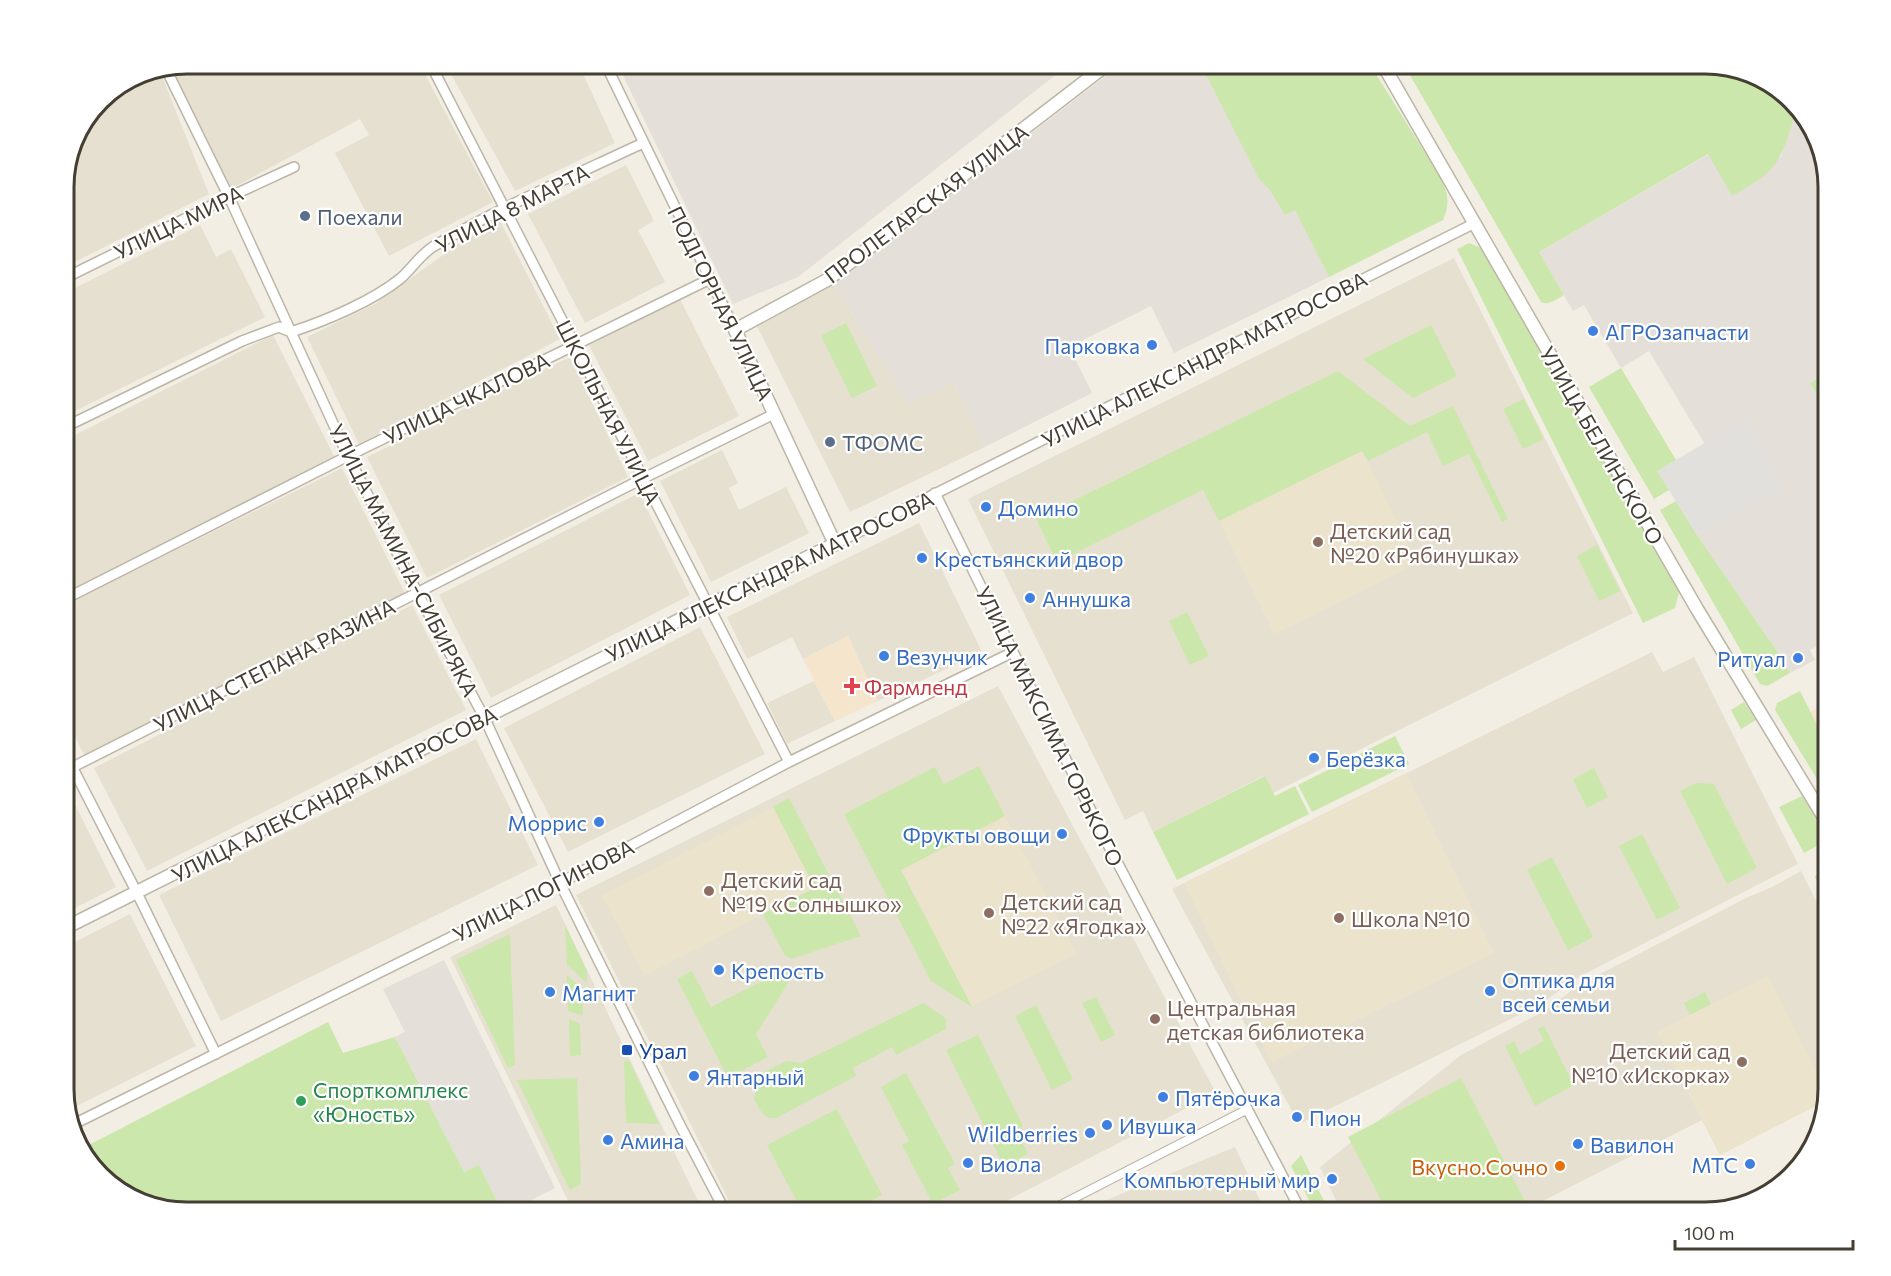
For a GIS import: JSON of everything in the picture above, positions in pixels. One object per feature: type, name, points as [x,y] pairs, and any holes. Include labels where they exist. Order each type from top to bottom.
[{"type":"street","name":"ШКОЛЬНАЯ УЛИЦА","points":[[436,74],[789,762]]},
{"type":"street","name":"ПОДГОРНАЯ УЛИЦА","points":[[610,74],[735,330],[835,544]]},
{"type":"street","name":"ПРОЛЕТАРСКАЯ УЛИЦА","points":[[735,330],[827,280],[1095,74]]},
{"type":"street","name":"УЛИЦА БЕЛИНСКОГО","points":[[1389,74],[1697,609],[1818,808]]},
{"type":"street","name":"УЛИЦА МАМИНА-СИБИРЯКА","points":[[169,75],[230,197],[348,456],[485,719],[560,883],[720,1202]]},
{"type":"street","name":"УЛИЦА 8 МАРТА","points":[[74,423],[242,340],[279,327],[291,332],[318,324],[362,302],[400,279],[431,248],[505,207],[643,143]]},
{"type":"street","name":"УЛИЦА МИРА","points":[[74,274],[294,167]]},
{"type":"street","name":"УЛИЦА АЛЕКСАНДРА МАТРОСОВА","points":[[74,924],[1474,224]]},
{"type":"street","name":"УЛИЦА ЧКАЛОВА","points":[[74,594],[348,456],[710,279]]},
{"type":"street","name":"УЛИЦА СТЕПАНА РАЗИНА","points":[[74,767],[774,414]]},
{"type":"street","name":"УЛИЦА МАКСИМА ГОРЬКОГО","points":[[935,493],[1105,839],[1296,1202]]},
{"type":"street","name":"УЛИЦА ЛОГИНОВА","points":[[78,1122],[560,883],[789,762],[1013,652]]},
{"type":"street","points":[[74,781],[137,892],[216,1054]]},
{"type":"street","points":[[1066,1202],[1248,1109]]},
{"type":"shaded area","points":[[425,74],[493,202],[389,256],[335,153],[369,135],[360,119],[231,189],[175,75]]},
{"type":"shaded area","points":[[451,74],[583,74],[615,143],[515,191]]},
{"type":"shaded area","points":[[622,74],[1057,74],[798,277],[733,304]]},
{"type":"shaded area","points":[[1109,74],[1228,74],[1329,277],[1174,353],[1151,306],[1069,347],[1092,393],[985,447],[953,382],[908,404],[834,284]]},
{"type":"shaded area","points":[[162,76],[209,194],[74,262],[74,172],[77,157],[85,136],[97,118],[118,97],[136,85]]},
{"type":"shaded area","points":[[1793,118],[1806,136],[1812,150],[1818,186],[1818,378],[1810,383],[1818,396],[1818,646],[1810,650],[1815,660],[1790,673],[1697,535],[1782,489],[1704,443],[1649,351],[1621,368],[1584,305],[1573,311],[1539,252],[1709,154],[1732,196],[1781,156]]},
{"type":"shaded area","points":[[626,165],[654,221],[638,230],[665,282],[585,323],[528,214]]},
{"type":"shaded area","points":[[500,221],[560,339],[359,444],[307,337],[375,304],[465,239]]},
{"type":"shaded area","points":[[200,225],[216,257],[231,249],[265,317],[74,412],[74,288]]},
{"type":"shaded area","points":[[1454,258],[1633,613],[1273,793],[1264,776],[1153,832],[1143,811],[1125,820],[968,499]]},
{"type":"shaded area","points":[[834,284],[908,404],[953,382],[985,447],[850,512],[757,326]]},
{"type":"shaded area","points":[[680,299],[739,416],[648,461],[589,345]]},
{"type":"shaded area","points":[[273,335],[335,458],[74,590],[74,435]]},
{"type":"shaded area","points":[[570,357],[628,477],[427,578],[367,457]]},
{"type":"shaded area","points":[[1747,418],[1782,489],[1697,535],[1657,471]]},
{"type":"shaded area","points":[[722,450],[738,483],[729,488],[739,510],[786,487],[809,533],[711,582],[660,481]]},
{"type":"shaded area","name":"Детский сад №20 «Рябинушка»","points":[[1362,450],[1418,563],[1274,634],[1219,521]]},
{"type":"shaded area","points":[[342,468],[405,593],[84,755],[74,735],[74,601]]},
{"type":"shaded area","points":[[639,493],[690,595],[491,698],[439,595]]},
{"type":"shaded area","points":[[919,523],[982,652],[878,701],[848,636],[803,659],[792,637],[747,659],[727,617]]},
{"type":"shaded area","points":[[412,605],[466,710],[147,871],[94,768]]},
{"type":"shaded area","points":[[700,627],[765,754],[568,852],[504,728]]},
{"type":"shaded area","points":[[848,636],[878,701],[835,721],[803,659]]},
{"type":"shaded area","points":[[1652,652],[1663,672],[1694,657],[1798,864],[1575,979],[1541,1004],[1299,1124],[1172,889]]},
{"type":"shaded area","points":[[814,681],[835,721],[787,744],[767,703]]},
{"type":"shaded area","points":[[998,686],[1216,1093],[1004,1202],[730,1202],[576,895]]},
{"type":"shaded area","points":[[1818,708],[1818,728],[1810,712]]},
{"type":"shaded area","points":[[476,739],[538,865],[221,1021],[159,895]]},
{"type":"shaded area","name":"Школа №10","points":[[1406,773],[1494,953],[1272,1062],[1253,1024],[1265,1018],[1257,1001],[1244,1007],[1184,883]]},
{"type":"shaded area","points":[[74,802],[116,887],[74,908]]},
{"type":"shaded area","name":"Детский сад №19 «Солнышко»","points":[[773,807],[815,888],[644,976],[602,895]]},
{"type":"shaded area","name":"Детский сад №22 «Ягодка»","points":[[1005,816],[1076,953],[972,1007],[901,870]]},
{"type":"shaded area","points":[[1801,871],[1818,905],[1817,1105],[1720,1155],[1702,1120],[1541,1202],[1337,1202],[1320,1167],[1461,1055],[1544,1011],[1579,985],[1746,898]]},
{"type":"shaded area","points":[[556,905],[699,1202],[569,1202],[450,957]]},
{"type":"shaded area","points":[[130,914],[196,1046],[75,1107],[74,1097],[74,942]]},
{"type":"shaded area","points":[[444,960],[555,1188],[528,1202],[498,1202],[479,1165],[464,1172],[395,1037],[405,1032],[383,989]]},
{"type":"shaded area","name":"Детский сад №10 «Искорка»","points":[[1768,975],[1818,1074],[1817,1105],[1720,1155],[1657,1032]]},
{"type":"shaded area","points":[[1235,1147],[1261,1202],[1102,1202]]},
{"type":"green space","points":[[1206,74],[1376,74],[1442,180],[1446,190],[1447,209],[1443,220],[1329,277],[1295,210],[1285,215],[1270,190],[1259,179]]},
{"type":"green space","points":[[1409,74],[1719,74],[1755,85],[1779,102],[1793,118],[1785,145],[1772,169],[1732,196],[1708,154],[1539,252],[1564,295],[1547,303],[1541,302]]},
{"type":"green space","points":[[1469,243],[1481,248],[1679,592],[1675,608],[1643,623],[1457,249]]},
{"type":"green space","points":[[846,323],[877,386],[852,398],[821,336]]},
{"type":"green space","points":[[1431,325],[1457,376],[1413,398],[1363,359]]},
{"type":"green space","points":[[1621,368],[1676,460],[1669,490],[1654,499],[1589,387]]},
{"type":"green space","points":[[1338,371],[1410,426],[1453,406],[1508,519],[1502,522],[1469,454],[1443,466],[1427,432],[1368,461],[1362,451],[1219,521],[1203,490],[1057,562],[1036,519]]},
{"type":"green space","points":[[1818,378],[1818,396],[1810,383]]},
{"type":"green space","points":[[1524,399],[1544,439],[1523,449],[1503,409]]},
{"type":"green space","points":[[1676,501],[1790,673],[1767,686],[1760,684],[1660,510]]},
{"type":"green space","points":[[1597,545],[1620,591],[1599,601],[1577,556]]},
{"type":"green space","points":[[1187,612],[1209,656],[1190,665],[1169,621]]},
{"type":"green space","points":[[1800,691],[1818,727],[1818,781],[1775,710],[1777,703]]},
{"type":"green space","points":[[1744,702],[1756,720],[1741,729],[1731,710]]},
{"type":"green space","points":[[1395,736],[1409,764],[1312,812],[1298,785]]},
{"type":"green space","points":[[979,766],[1005,816],[901,870],[972,1007],[931,981],[844,814],[935,767],[944,784]]},
{"type":"green space","points":[[1594,768],[1608,797],[1587,808],[1573,779]]},
{"type":"green space","points":[[1265,776],[1275,796],[1295,786],[1309,814],[1177,880],[1153,832]]},
{"type":"green space","points":[[1696,783],[1714,784],[1757,868],[1727,884],[1680,791]]},
{"type":"green space","points":[[1802,796],[1818,822],[1818,845],[1804,853],[1779,807]]},
{"type":"green space","points":[[789,798],[861,936],[791,959],[784,954],[763,914],[815,888],[773,807]]},
{"type":"green space","points":[[1642,834],[1680,908],[1657,920],[1619,846]]},
{"type":"green space","points":[[1552,857],[1593,937],[1568,950],[1527,870]]},
{"type":"green space","points":[[565,925],[587,971],[587,983],[567,965]]},
{"type":"green space","points":[[510,934],[515,1065],[508,1068],[456,960]]},
{"type":"green space","points":[[692,971],[711,1007],[782,971],[794,974],[756,1034],[768,1057],[728,1078],[677,979]]},
{"type":"green space","points":[[567,975],[582,988],[583,1016],[568,1011]]},
{"type":"green space","points":[[1705,992],[1711,1004],[1690,1015],[1684,1003]]},
{"type":"green space","points":[[1096,997],[1115,1035],[1101,1042],[1082,1003]]},
{"type":"green space","points":[[923,1003],[946,1018],[946,1029],[896,1055],[892,1047],[853,1068],[856,1076],[776,1118],[764,1115],[760,1110],[754,1099],[764,1072],[787,1061],[801,1063]]},
{"type":"green space","points":[[1036,1005],[1073,1079],[1052,1090],[1015,1016]]},
{"type":"green space","points":[[569,1019],[580,1024],[581,1055],[570,1056]]},
{"type":"green space","name":"Спорткомплекс «Юность»","points":[[328,1022],[343,1053],[395,1037],[464,1172],[479,1165],[498,1202],[172,1202],[150,1197],[124,1183],[102,1164],[89,1145]]},
{"type":"green space","points":[[1544,1026],[1574,1085],[1535,1106],[1505,1046],[1514,1041],[1520,1054],[1544,1041],[1538,1029]]},
{"type":"green space","points":[[978,1035],[1023,1126],[1016,1130],[1028,1154],[1004,1166],[946,1050]]},
{"type":"green space","points":[[629,1060],[659,1124],[626,1123],[624,1061]]},
{"type":"green space","points":[[906,1073],[955,1164],[948,1168],[960,1190],[937,1202],[932,1202],[902,1145],[909,1141],[881,1087]]},
{"type":"green space","points":[[577,1078],[581,1184],[570,1190],[517,1080]]},
{"type":"green space","points":[[1461,1078],[1525,1202],[1382,1202],[1348,1137]]},
{"type":"green space","points":[[837,1109],[882,1195],[869,1202],[797,1202],[767,1145]]},
{"type":"green space","points":[[1301,1155],[1324,1202],[1310,1202],[1291,1166]]},
{"type":"place","name":"Поехали","points":[[305,216]]},
{"type":"place","name":"АГРОзапчасти","points":[[1593,331]]},
{"type":"place","name":"Парковка","points":[[1152,345]]},
{"type":"place","name":"ТФОМС","points":[[830,442]]},
{"type":"place","name":"Домино","points":[[986,507]]},
{"type":"place","name":"Детский сад №20 «Рябинушка»","points":[[1318,542]]},
{"type":"place","name":"Крестьянский двор","points":[[922,558]]},
{"type":"place","name":"Аннушка","points":[[1030,598]]},
{"type":"place","name":"Везунчик","points":[[884,656]]},
{"type":"place","name":"Ритуал","points":[[1798,658]]},
{"type":"place","name":"Фармленд","points":[[852,686]]},
{"type":"place","name":"Берёзка","points":[[1314,758]]},
{"type":"place","name":"Моррис","points":[[599,822]]},
{"type":"place","name":"Фрукты овощи","points":[[1062,834]]},
{"type":"place","name":"Детский сад №19 «Солнышко»","points":[[709,891]]},
{"type":"place","name":"Детский сад №22 «Ягодка»","points":[[989,913]]},
{"type":"place","name":"Школа №10","points":[[1339,918]]},
{"type":"place","name":"Крепость","points":[[719,970]]},
{"type":"place","name":"Оптика для всей семьи","points":[[1490,991]]},
{"type":"place","name":"Магнит","points":[[550,992]]},
{"type":"place","name":"Центральная детская библиотека","points":[[1155,1019]]},
{"type":"place","name":"Урал","points":[[627,1050]]},
{"type":"place","name":"Детский сад №10 «Искорка»","points":[[1742,1062]]},
{"type":"place","name":"Янтарный","points":[[694,1076]]},
{"type":"place","name":"Пятёрочка","points":[[1163,1097]]},
{"type":"place","name":"Спорткомплекс «Юность»","points":[[301,1101]]},
{"type":"place","name":"Пион","points":[[1297,1117]]},
{"type":"place","name":"Ивушка","points":[[1107,1125]]},
{"type":"place","name":"Wildberries","points":[[1090,1133]]},
{"type":"place","name":"Амина","points":[[608,1140]]},
{"type":"place","name":"Вавилон","points":[[1578,1144]]},
{"type":"place","name":"Виола","points":[[968,1163]]},
{"type":"place","name":"МТС","points":[[1750,1164]]},
{"type":"place","name":"Вкусно.Сочно","points":[[1560,1166]]},
{"type":"place","name":"Компьютерный мир","points":[[1332,1179]]}]
